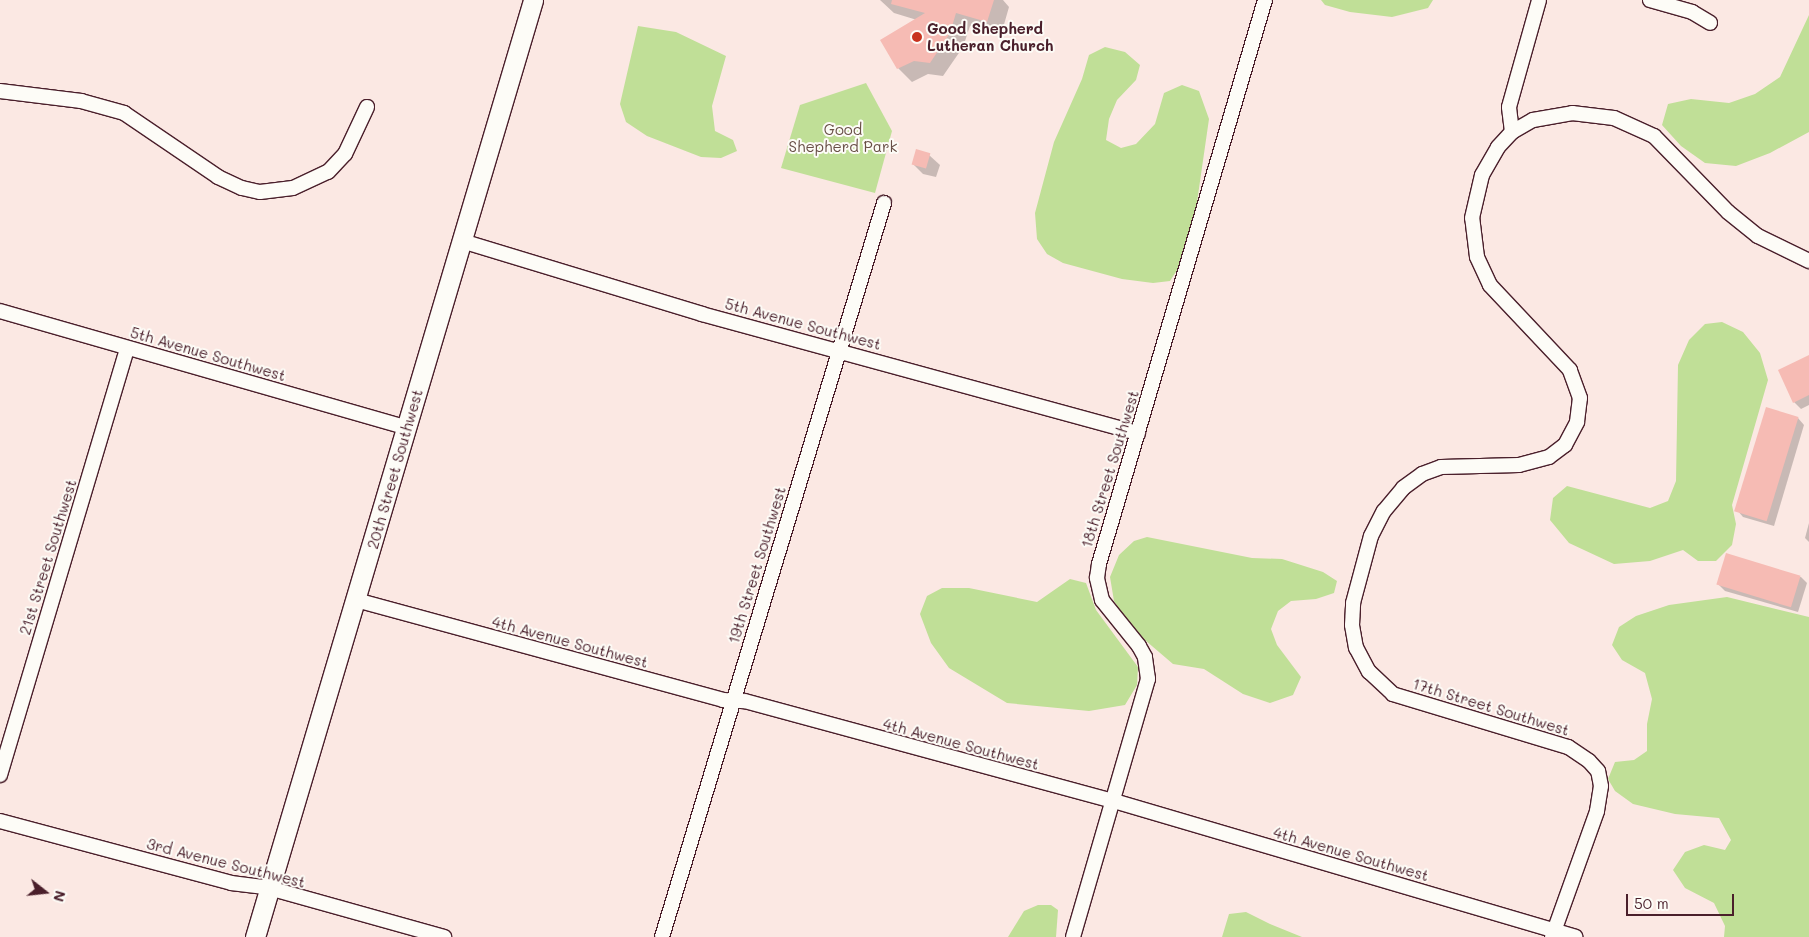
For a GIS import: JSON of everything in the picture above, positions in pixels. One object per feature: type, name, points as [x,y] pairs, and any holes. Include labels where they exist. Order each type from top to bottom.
[{"type":"street","name":"20th Street Southwest","points":[[255,937],[533,0]]},
{"type":"street","name":"18th Street Southwest","points":[[1073,937],[1144,697],[1147,665],[1139,646],[1102,600],[1097,578],[1102,550],[1265,0]]},
{"type":"street","points":[[1539,0],[1509,107],[1512,132],[1533,120],[1558,114],[1588,113],[1628,122],[1663,144],[1741,223],[1770,244],[1809,261]]},
{"type":"street","points":[[1650,0],[1692,12],[1710,24]]},
{"type":"street","points":[[0,92],[81,102],[124,113],[222,179],[260,192],[293,188],[328,172],[345,154],[367,107]]},
{"type":"street","name":"17th Street Southwest","points":[[1512,132],[1498,147],[1482,175],[1472,218],[1473,246],[1490,284],[1570,370],[1580,398],[1578,422],[1565,445],[1549,457],[1519,465],[1441,467],[1422,474],[1402,488],[1384,511],[1372,536],[1353,603],[1352,625],[1356,648],[1369,672],[1393,694],[1568,747],[1589,761],[1598,771],[1601,786],[1597,811],[1553,934]]},
{"type":"street","name":"19th Street Southwest","points":[[662,937],[884,202]]},
{"type":"street","name":"5th Avenue Southwest","points":[[462,241],[702,314],[840,350],[1138,433]]},
{"type":"street","name":"5th Avenue Southwest","points":[[0,311],[407,428]]},
{"type":"street","name":"21st Street Southwest","points":[[0,775],[127,348]]},
{"type":"street","name":"4th Avenue Southwest","points":[[356,600],[733,701],[745,700],[1114,801],[1553,934],[1574,937]]},
{"type":"street","name":"3rd Avenue Southwest","points":[[0,821],[232,883],[269,888],[444,937]]},
{"type":"green space","points":[[1321,0],[1433,0],[1428,8],[1392,17],[1350,12],[1325,5]]},
{"type":"green space","points":[[1809,15],[1809,132],[1770,153],[1736,166],[1705,163],[1681,146],[1662,125],[1668,104],[1691,99],[1729,103],[1755,94],[1780,77]]},
{"type":"green space","points":[[638,26],[676,32],[726,56],[712,106],[715,131],[733,140],[737,151],[721,158],[701,157],[647,136],[626,122],[620,104]]},
{"type":"green space","points":[[1105,47],[1125,52],[1140,65],[1136,80],[1117,100],[1109,119],[1106,140],[1121,148],[1136,144],[1155,124],[1164,93],[1182,85],[1199,91],[1209,119],[1195,216],[1181,264],[1170,281],[1153,283],[1122,279],[1063,263],[1047,254],[1037,239],[1035,213],[1054,142],[1082,79],[1089,55]]},
{"type":"green space","name":"Good Shepherd Park","points":[[866,83],[892,131],[875,193],[781,168],[800,105]]},
{"type":"green space","points":[[1722,322],[1743,332],[1760,353],[1768,380],[1732,505],[1736,524],[1732,545],[1716,561],[1698,561],[1683,550],[1650,561],[1614,564],[1569,543],[1550,520],[1553,498],[1567,486],[1650,508],[1668,501],[1676,481],[1678,365],[1689,340],[1705,324]]},
{"type":"green space","points":[[1147,537],[1252,558],[1282,559],[1323,572],[1337,581],[1334,593],[1316,599],[1291,601],[1278,611],[1271,629],[1277,645],[1301,677],[1293,695],[1270,703],[1243,694],[1204,669],[1173,664],[1132,629],[1114,601],[1110,577],[1119,555],[1134,541]]},
{"type":"green space","points":[[1070,579],[1086,583],[1096,610],[1138,667],[1137,685],[1125,705],[1089,711],[1007,703],[949,668],[931,643],[920,614],[927,596],[942,588],[969,588],[1037,602]]},
{"type":"green space","points":[[1727,597],[1809,617],[1809,937],[1724,937],[1725,926],[1714,903],[1685,888],[1673,870],[1685,852],[1704,845],[1725,850],[1731,840],[1719,818],[1675,814],[1633,804],[1615,791],[1608,779],[1615,762],[1634,760],[1647,751],[1647,724],[1652,699],[1645,673],[1622,660],[1612,645],[1619,627],[1636,616],[1669,605]]},
{"type":"green space","points":[[1038,905],[1051,905],[1058,910],[1056,937],[1008,937],[1024,911]]},
{"type":"green space","points":[[1246,912],[1302,937],[1222,937],[1229,914]]},
{"type":"building","name":"Good Shepherd Lutheran Church","points":[[892,0],[994,0],[987,22],[956,13],[950,33],[930,63],[914,61],[897,69],[880,40],[925,13],[891,4]]},
{"type":"building","points":[[916,149],[930,153],[926,169],[912,164]]},
{"type":"building","points":[[1809,355],[1809,395],[1793,403],[1778,370]]},
{"type":"building","points":[[1766,407],[1799,417],[1767,521],[1734,511]]},
{"type":"building","points":[[1726,553],[1801,576],[1791,607],[1716,585]]},
{"type":"place","name":"Good Shepherd Lutheran Church","points":[[917,37]]}]
